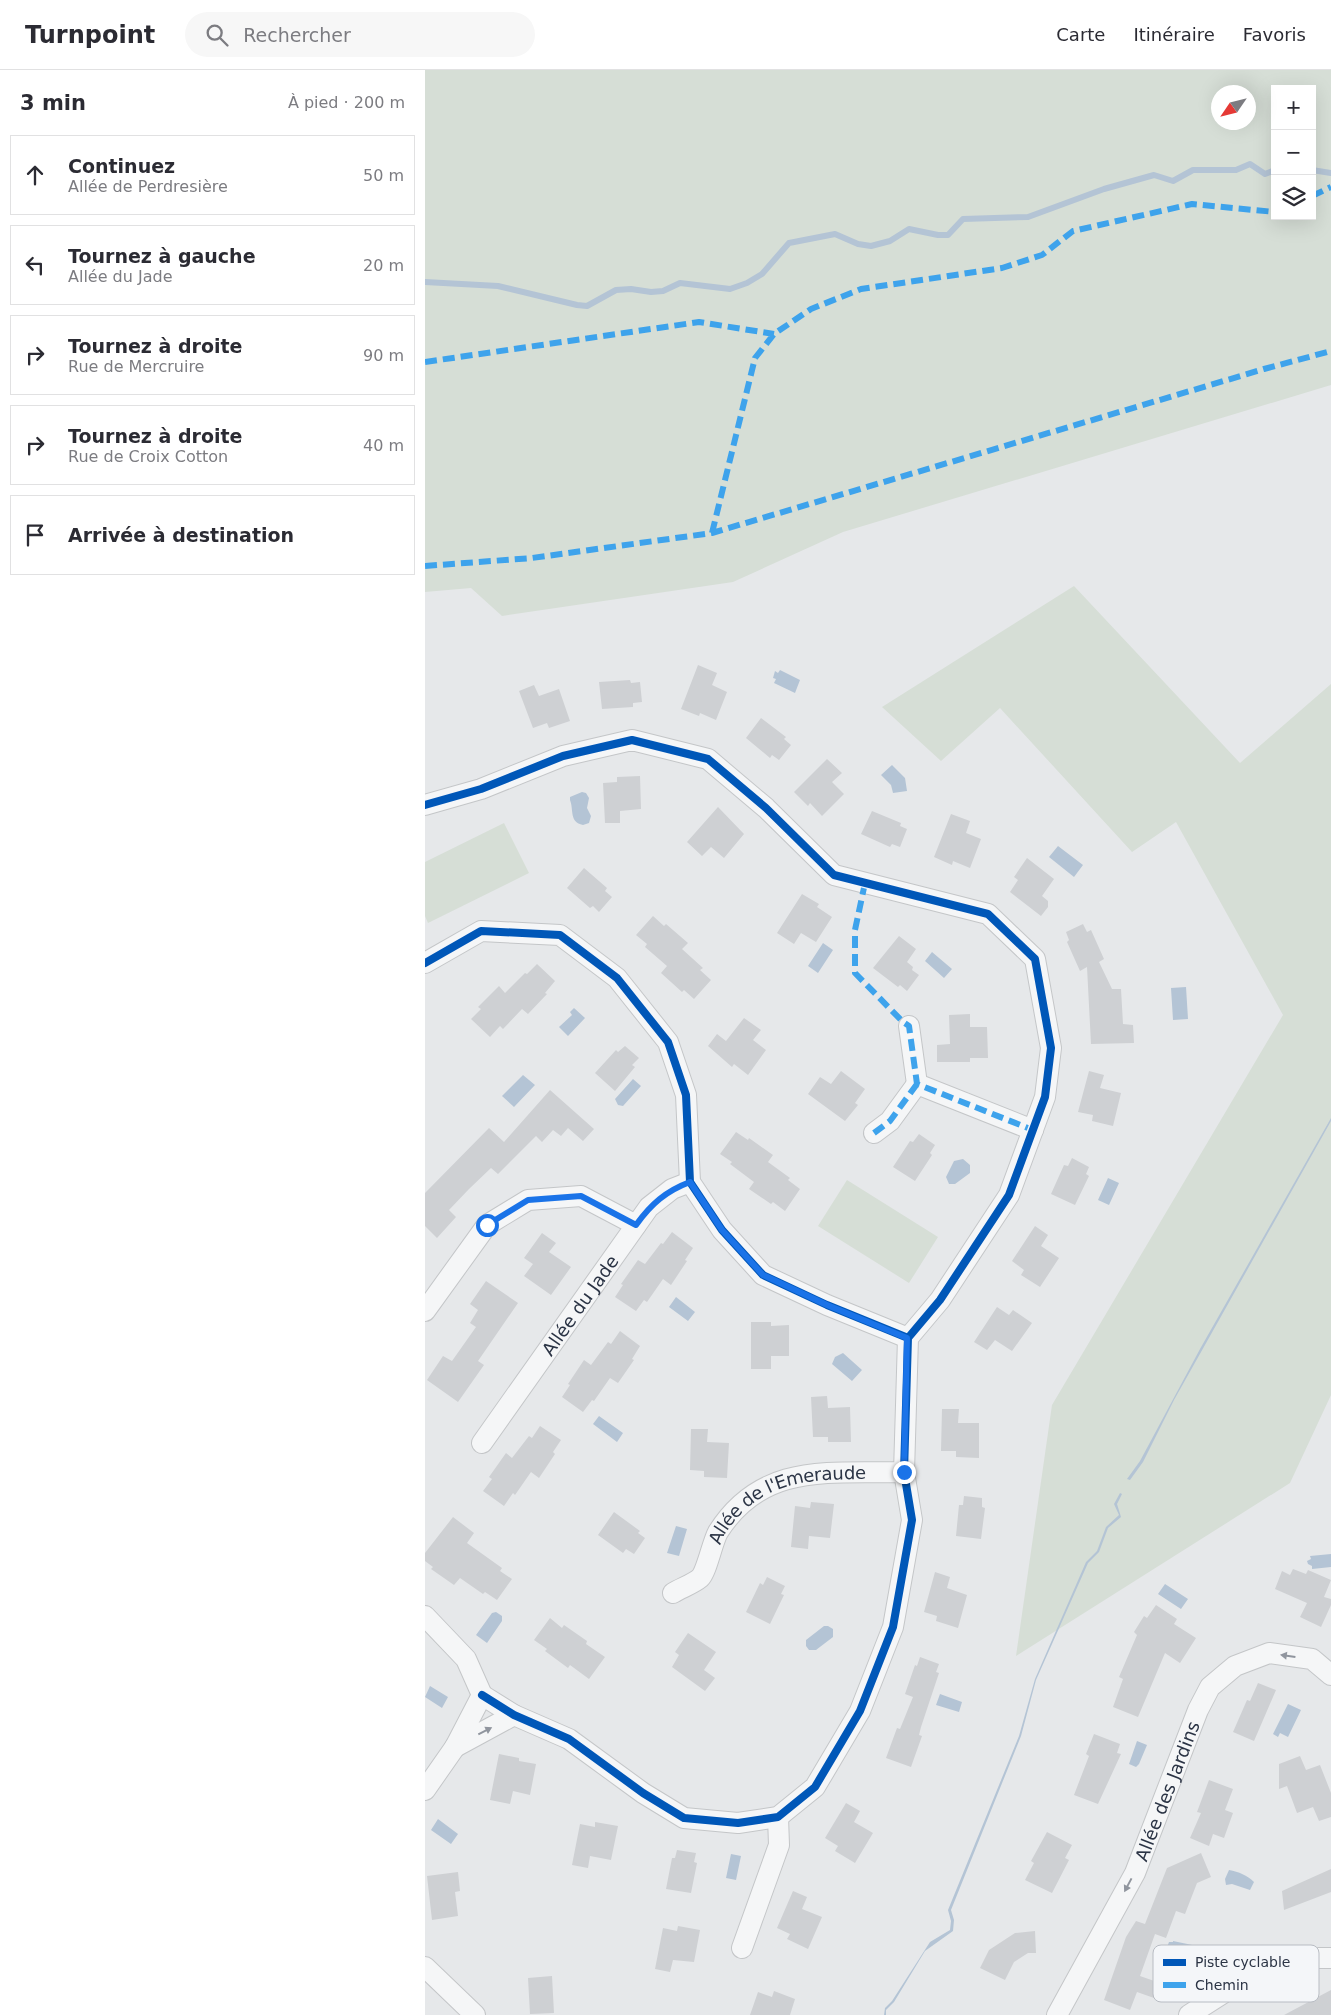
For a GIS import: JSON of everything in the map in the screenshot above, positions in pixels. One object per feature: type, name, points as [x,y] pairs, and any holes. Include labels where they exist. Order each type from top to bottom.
[{"type":"street","points":[[425,805],[481,789],[563,756],[633,740],[708,759],[766,808],[834,875],[988,914],[1035,959],[1051,1048],[1045,1097],[1009,1195],[940,1300],[907,1338],[904,1472],[912,1520],[893,1627],[860,1711],[815,1787],[778,1817],[738,1823],[685,1818],[643,1793],[569,1739],[514,1714],[482,1694],[466,1659],[425,1616]]},
{"type":"street","points":[[425,963],[481,931],[560,935],[617,978],[668,1042],[686,1095],[690,1182],[722,1230],[763,1275],[827,1305],[907,1338]]},
{"type":"street","points":[[874,1133],[889,1121],[917,1084],[909,1026]]},
{"type":"street","points":[[917,1084],[1033,1130]]},
{"type":"street","name":"Allée du Jade","points":[[482,1443],[649,1207],[672,1189],[690,1182]]},
{"type":"street","points":[[425,1311],[487,1225],[528,1200],[581,1196],[636,1225]]},
{"type":"street","name":"Allée de l'Emeraude","points":[[673,1593],[701,1577],[717,1534],[735,1508],[766,1486],[800,1475],[904,1472]]},
{"type":"street","name":"Allée des Jardins","points":[[1057,2015],[1135,1873],[1198,1710],[1210,1687],[1235,1666],[1269,1653],[1312,1659],[1331,1675]]},
{"type":"street","points":[[425,1790],[455,1747],[482,1694]]},
{"type":"street","points":[[455,1747],[514,1714]]},
{"type":"street","points":[[742,1948],[779,1845],[778,1817]]},
{"type":"street","points":[[425,1966],[475,2015]]},
{"type":"street","points":[[1189,2015],[1209,2002]]},
{"type":"shaded area","points":[[425,70],[1331,70],[1331,385],[843,532],[733,582],[502,616],[471,588],[425,592]]},
{"type":"shaded area","points":[[1074,586],[1240,763],[1331,684],[1331,1395],[1290,1483],[1016,1656],[1052,1405],[1283,1015],[1176,822],[1132,852],[1000,708],[941,761],[882,707]]},
{"type":"shaded area","points":[[504,823],[529,873],[428,923],[425,916],[425,862]]},
{"type":"shaded area","points":[[847,1180],[938,1237],[909,1283],[818,1226]]},
{"type":"water","points":[[780,670],[800,680],[795,693],[774,683],[776,679],[773,678],[775,671],[778,673]]},
{"type":"water","points":[[892,765],[905,778],[907,791],[893,793],[891,785],[881,775]]},
{"type":"water","points":[[582,792],[586,793],[589,798],[587,808],[591,816],[589,823],[583,825],[574,818],[570,800],[570,797]]},
{"type":"water","points":[[1058,846],[1083,865],[1074,877],[1049,857]]},
{"type":"water","points":[[823,943],[833,950],[818,973],[808,966]]},
{"type":"water","points":[[932,952],[952,969],[944,978],[925,961]]},
{"type":"water","points":[[1186,987],[1188,1019],[1173,1020],[1171,988]]},
{"type":"water","points":[[574,1008],[585,1018],[568,1036],[559,1027],[572,1015],[570,1012]]},
{"type":"water","points":[[523,1075],[535,1085],[514,1107],[502,1096]]},
{"type":"water","points":[[633,1079],[641,1086],[623,1106],[618,1105],[615,1099]]},
{"type":"water","points":[[1331,1118],[1174,1400],[1143,1462],[1130,1480],[1127,1479],[1140,1461],[1200,1349]]},
{"type":"water","points":[[963,1159],[970,1165],[970,1173],[955,1184],[949,1184],[946,1177],[954,1161]]},
{"type":"water","points":[[1108,1178],[1119,1183],[1109,1205],[1098,1200]]},
{"type":"water","points":[[676,1297],[695,1312],[688,1321],[669,1307]]},
{"type":"water","points":[[843,1353],[862,1370],[852,1381],[832,1364],[835,1357]]},
{"type":"water","points":[[599,1416],[623,1433],[617,1442],[593,1424]]},
{"type":"water","points":[[1120,1493],[1122,1494],[1117,1504],[1121,1517],[1108,1528],[1099,1552],[1088,1563],[1036,1680],[1021,1736],[951,1910],[954,1920],[953,1931],[925,1951],[894,2002],[886,2010],[886,2015],[884,2015],[885,2008],[892,2001],[930,1942],[950,1930],[951,1921],[948,1910],[1019,1736],[1035,1679],[1086,1562],[1097,1551],[1106,1527],[1119,1515],[1114,1504]]},
{"type":"water","points":[[676,1526],[687,1529],[679,1556],[667,1553]]},
{"type":"water","points":[[1331,1554],[1331,1567],[1312,1569],[1312,1566],[1308,1564],[1307,1561],[1311,1559],[1310,1556]]},
{"type":"water","points":[[1165,1584],[1188,1599],[1181,1609],[1158,1594]]},
{"type":"water","points":[[496,1612],[502,1616],[502,1621],[487,1643],[476,1635],[492,1613]]},
{"type":"water","points":[[824,1626],[833,1629],[833,1637],[816,1650],[809,1650],[806,1646],[806,1640]]},
{"type":"water","points":[[430,1686],[448,1697],[442,1708],[425,1697]]},
{"type":"water","points":[[940,1694],[962,1702],[959,1712],[936,1705]]},
{"type":"water","points":[[1288,1704],[1301,1710],[1288,1737],[1280,1733],[1278,1737],[1273,1734]]},
{"type":"water","points":[[1137,1741],[1147,1745],[1136,1767],[1129,1764]]},
{"type":"water","points":[[438,1819],[458,1834],[451,1844],[431,1830]]},
{"type":"water","points":[[731,1854],[741,1856],[736,1880],[726,1878]]},
{"type":"water","points":[[1229,1870],[1249,1877],[1254,1882],[1250,1890],[1232,1884],[1226,1885],[1225,1879]]},
{"type":"water","points":[[1169,1942],[1192,1945],[1168,1945]]},
{"type":"building","points":[[698,665],[717,673],[712,685],[727,692],[716,720],[700,713],[699,716],[681,709]]},
{"type":"building","points":[[630,680],[631,683],[640,682],[642,702],[633,703],[633,707],[602,709],[599,682]]},
{"type":"building","points":[[534,685],[539,696],[559,689],[570,721],[549,728],[547,723],[533,728],[519,691]]},
{"type":"building","points":[[761,718],[786,737],[784,739],[791,745],[779,760],[772,755],[770,758],[746,738]]},
{"type":"building","points":[[827,759],[842,773],[832,782],[844,794],[822,816],[810,803],[808,806],[794,792]]},
{"type":"building","points":[[640,776],[641,809],[620,811],[620,823],[605,823],[603,783],[617,782],[617,777]]},
{"type":"building","points":[[718,807],[744,834],[724,858],[711,847],[702,856],[687,842]]},
{"type":"building","points":[[872,811],[901,823],[900,826],[907,829],[900,847],[892,844],[890,847],[861,834]]},
{"type":"building","points":[[951,814],[970,821],[966,833],[981,839],[970,868],[953,861],[952,865],[934,857]]},
{"type":"building","points":[[1027,858],[1054,879],[1042,896],[1048,901],[1048,907],[1041,916],[1010,892],[1018,880],[1014,877]]},
{"type":"building","points":[[584,868],[607,888],[605,891],[612,897],[599,912],[593,906],[590,908],[567,888]]},
{"type":"building","points":[[802,894],[819,904],[817,907],[832,917],[816,942],[801,933],[794,944],[777,933]]},
{"type":"building","points":[[653,916],[664,926],[666,924],[688,943],[682,949],[703,968],[700,970],[711,980],[694,999],[684,990],[682,992],[661,973],[667,966],[645,947],[647,944],[636,935]]},
{"type":"building","points":[[1083,924],[1087,932],[1091,930],[1104,959],[1099,962],[1112,989],[1121,989],[1123,1024],[1133,1025],[1134,1043],[1091,1044],[1087,967],[1080,971],[1067,942],[1069,940],[1066,932]]},
{"type":"building","points":[[899,936],[916,949],[907,962],[913,967],[912,970],[919,975],[907,991],[900,985],[898,987],[873,968]]},
{"type":"building","points":[[537,964],[555,981],[545,993],[547,994],[528,1014],[522,1009],[503,1029],[500,1026],[490,1037],[471,1019],[481,1009],[478,1007],[499,986],[505,993]]},
{"type":"building","points":[[970,1014],[970,1027],[987,1027],[988,1058],[970,1058],[970,1062],[937,1062],[937,1045],[950,1044],[949,1015]]},
{"type":"building","points":[[744,1018],[761,1030],[753,1040],[766,1050],[748,1075],[734,1064],[732,1067],[708,1046],[717,1034],[726,1041]]},
{"type":"building","points":[[625,1046],[639,1058],[632,1065],[635,1067],[615,1091],[595,1073],[616,1050],[618,1052]]},
{"type":"building","points":[[841,1071],[865,1089],[855,1103],[858,1105],[845,1121],[808,1094],[820,1077],[831,1084]]},
{"type":"building","points":[[1089,1071],[1104,1075],[1100,1088],[1121,1093],[1113,1126],[1092,1121],[1093,1115],[1078,1112]]},
{"type":"building","points":[[550,1090],[594,1129],[583,1141],[568,1128],[561,1136],[553,1130],[542,1142],[536,1136],[498,1174],[491,1168],[469,1189],[449,1210],[456,1217],[437,1238],[425,1226],[425,1193],[489,1128],[504,1142]]},
{"type":"building","points":[[736,1132],[748,1140],[749,1138],[773,1155],[768,1162],[790,1178],[788,1180],[800,1189],[785,1211],[749,1189],[754,1182],[720,1154]]},
{"type":"building","points":[[919,1134],[935,1145],[930,1153],[932,1155],[915,1181],[893,1167],[910,1141],[913,1142]]},
{"type":"building","points":[[1072,1158],[1089,1167],[1086,1174],[1089,1176],[1075,1205],[1051,1194],[1064,1165],[1068,1166]]},
{"type":"building","points":[[1035,1226],[1048,1235],[1041,1246],[1059,1258],[1040,1287],[1021,1275],[1024,1270],[1012,1261]]},
{"type":"building","points":[[672,1232],[693,1248],[671,1285],[663,1279],[647,1302],[644,1300],[636,1311],[615,1297],[623,1285],[621,1284],[638,1260],[645,1264]]},
{"type":"building","points":[[542,1233],[556,1243],[549,1252],[571,1267],[551,1295],[524,1276],[533,1264],[524,1258]]},
{"type":"building","points":[[486,1281],[518,1303],[478,1361],[484,1365],[458,1402],[427,1380],[443,1356],[452,1361],[476,1327],[470,1323],[478,1310],[470,1304]]},
{"type":"building","points":[[997,1307],[1009,1315],[1013,1310],[1032,1323],[1012,1351],[995,1340],[987,1350],[974,1342]]},
{"type":"building","points":[[751,1322],[771,1322],[771,1326],[789,1325],[789,1356],[771,1356],[771,1369],[751,1369]]},
{"type":"building","points":[[620,1331],[640,1346],[632,1359],[634,1360],[618,1383],[610,1378],[594,1401],[592,1400],[583,1412],[562,1397],[584,1360],[591,1365],[608,1342],[611,1344]]},
{"type":"building","points":[[827,1396],[828,1408],[850,1407],[851,1442],[828,1442],[828,1437],[813,1437],[811,1397]]},
{"type":"building","points":[[942,1409],[959,1409],[958,1423],[979,1423],[979,1458],[956,1457],[956,1451],[941,1451]]},
{"type":"building","points":[[540,1426],[561,1440],[553,1452],[555,1454],[539,1478],[531,1472],[515,1495],[513,1493],[504,1506],[483,1491],[492,1479],[489,1477],[506,1453],[512,1458],[529,1436],[532,1438]]},
{"type":"building","points":[[691,1429],[708,1429],[707,1442],[729,1443],[727,1478],[704,1477],[704,1471],[690,1470]]},
{"type":"building","points":[[964,1496],[982,1498],[982,1507],[985,1508],[981,1539],[956,1536],[959,1505],[963,1505]]},
{"type":"building","points":[[811,1502],[834,1504],[830,1538],[809,1536],[808,1549],[791,1547],[795,1506],[810,1508]]},
{"type":"building","points":[[614,1512],[640,1531],[638,1533],[645,1538],[634,1554],[626,1549],[623,1553],[598,1535]]},
{"type":"building","points":[[453,1517],[474,1533],[467,1543],[502,1568],[500,1571],[512,1579],[497,1600],[485,1592],[483,1594],[460,1578],[454,1585],[431,1569],[433,1567],[425,1561],[425,1553]]},
{"type":"building","points":[[1293,1569],[1306,1574],[1308,1570],[1331,1580],[1324,1597],[1331,1599],[1331,1605],[1321,1627],[1300,1617],[1307,1603],[1275,1589],[1282,1571],[1290,1575]]},
{"type":"building","points":[[935,1572],[950,1577],[947,1588],[967,1595],[958,1628],[936,1621],[937,1616],[924,1612]]},
{"type":"building","points":[[767,1577],[785,1586],[781,1594],[784,1595],[770,1624],[746,1612],[760,1583],[763,1585]]},
{"type":"building","points":[[1156,1605],[1177,1619],[1174,1624],[1196,1638],[1180,1663],[1165,1653],[1138,1717],[1113,1707],[1123,1679],[1119,1677],[1137,1635],[1134,1632],[1144,1616],[1147,1618]]},
{"type":"building","points":[[550,1618],[562,1628],[564,1625],[587,1641],[586,1644],[605,1657],[589,1679],[570,1665],[568,1668],[534,1640]]},
{"type":"building","points":[[688,1633],[716,1652],[704,1670],[715,1678],[705,1691],[672,1667],[679,1655],[675,1652]]},
{"type":"building","points":[[920,1657],[939,1664],[936,1672],[939,1673],[921,1727],[919,1735],[922,1736],[911,1767],[886,1758],[897,1728],[900,1729],[913,1697],[905,1694],[915,1665],[917,1666]]},
{"type":"building","points":[[1258,1683],[1276,1690],[1254,1741],[1233,1732],[1247,1700],[1250,1701]]},
{"type":"building","points":[[1094,1734],[1120,1744],[1117,1753],[1121,1754],[1098,1804],[1074,1795],[1089,1756],[1086,1754]]},
{"type":"building","points":[[499,1754],[519,1758],[519,1761],[536,1764],[530,1795],[513,1791],[510,1804],[490,1800]]},
{"type":"building","points":[[1300,1756],[1306,1770],[1320,1765],[1331,1793],[1331,1817],[1319,1821],[1313,1807],[1297,1813],[1287,1786],[1279,1789],[1279,1764]]},
{"type":"building","points":[[1209,1780],[1233,1789],[1225,1810],[1233,1813],[1224,1838],[1213,1834],[1209,1846],[1190,1838],[1201,1813],[1197,1812]]},
{"type":"building","points":[[846,1803],[860,1811],[854,1822],[873,1833],[855,1863],[835,1851],[838,1846],[825,1838]]},
{"type":"building","points":[[595,1822],[618,1826],[611,1860],[590,1856],[588,1868],[572,1865],[580,1824],[595,1827]]},
{"type":"building","points":[[1047,1832],[1072,1845],[1065,1858],[1069,1860],[1052,1893],[1025,1880],[1034,1863],[1031,1861]]},
{"type":"building","points":[[677,1850],[696,1853],[694,1862],[697,1863],[691,1893],[666,1889],[672,1858],[675,1858]]},
{"type":"building","points":[[1201,1853],[1211,1877],[1197,1883],[1185,1914],[1176,1911],[1166,1938],[1155,1934],[1140,1976],[1153,1981],[1153,1998],[1137,1992],[1130,2010],[1104,2000],[1126,1937],[1136,1921],[1145,1924],[1167,1868]]},
{"type":"building","points":[[1331,1869],[1331,1892],[1284,1910],[1282,1891]]},
{"type":"building","points":[[458,1872],[460,1891],[455,1892],[458,1916],[432,1920],[427,1876]]},
{"type":"building","points":[[793,1891],[807,1897],[802,1909],[822,1917],[808,1949],[787,1939],[790,1934],[777,1928]]},
{"type":"building","points":[[678,1926],[700,1930],[694,1962],[673,1960],[670,1972],[655,1969],[663,1928],[677,1931]]},
{"type":"building","points":[[1035,1931],[1036,1953],[1028,1953],[1014,1962],[1005,1980],[980,1968],[989,1950],[1015,1933]]},
{"type":"building","points":[[552,1976],[554,2013],[530,2014],[528,1978]]},
{"type":"building","points":[[1331,1990],[1331,2015],[1284,2015],[1308,2002],[1319,2002],[1319,1996]]},
{"type":"building","points":[[774,1991],[795,1999],[790,2015],[750,2015],[758,1992],[772,1997]]},
{"type":"waterway","points":[[425,282],[498,286],[587,306],[616,290],[663,291],[680,283],[730,289],[747,283],[762,274],[789,243],[835,234],[858,244],[871,246],[890,241],[909,229],[938,235],[948,235],[963,219],[1028,217],[1104,189],[1154,175],[1173,181],[1193,170],[1236,170],[1250,164],[1265,174],[1271,172]]},
{"type":"waterway","points":[[1316,171],[1331,173]]},
{"type":"marked path","points":[[1316,194],[1331,187]]},
{"type":"marked path","points":[[712,533],[755,358],[774,334],[811,309],[861,289],[1002,268],[1042,255],[1073,231],[1192,204],[1271,212]]},
{"type":"marked path","points":[[425,362],[699,322],[774,334]]},
{"type":"marked path","points":[[425,566],[532,558],[712,533],[1264,369],[1331,351]]},
{"type":"marked path","points":[[865,883],[855,930],[855,973],[909,1026],[917,1084],[1033,1130]]},
{"type":"marked path","points":[[874,1133],[890,1121],[917,1084]]},
{"type":"cycle path","points":[[425,805],[481,789],[563,756],[632,740],[708,759],[766,808],[834,875],[988,914],[1035,959],[1051,1048],[1045,1097],[1009,1195],[940,1300],[908,1338],[904,1472],[912,1520],[893,1627],[860,1711],[815,1787],[778,1817],[738,1823],[684,1818],[643,1793],[569,1739],[514,1715],[482,1695]]},
{"type":"cycle path","points":[[425,963],[481,931],[560,935],[617,978],[668,1042],[686,1095],[690,1182],[722,1230],[763,1275],[827,1305],[908,1338]]},
{"type":"route","points":[[487,1225],[528,1200],[581,1196],[636,1225],[649,1207],[672,1189],[690,1182],[722,1230],[763,1275],[827,1305],[907,1338],[904,1472]]}]
